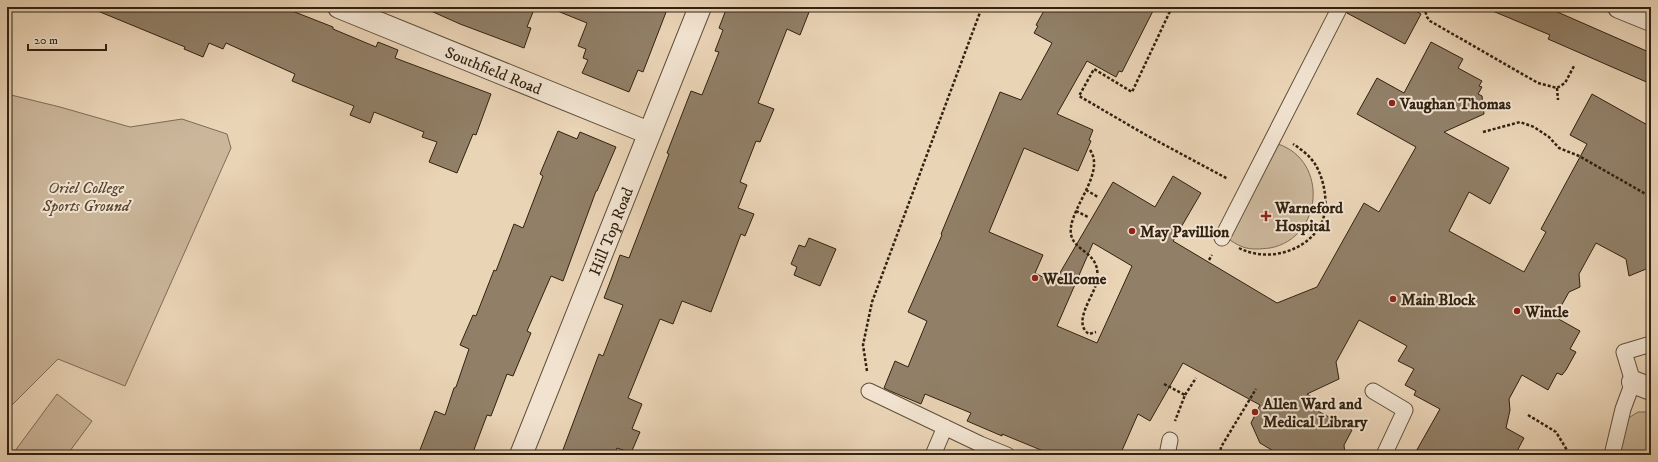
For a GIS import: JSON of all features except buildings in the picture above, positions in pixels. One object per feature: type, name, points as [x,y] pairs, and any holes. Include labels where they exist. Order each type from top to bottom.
[{"type":"street","name":"Southfield Road","points":[[339,7],[649,133]]},
{"type":"street","name":"Hill Top Road","points":[[521,455],[700,7]]},
{"type":"street","points":[[1619,7],[1651,20]]},
{"type":"lane","points":[[1222,238],[1340,7]]},
{"type":"lane","points":[[1612,455],[1623,409],[1642,386],[1624,352],[1651,344]]},
{"type":"lane","points":[[869,391],[1007,455]]},
{"type":"lane","points":[[1373,392],[1405,410],[1384,455]]},
{"type":"lane","points":[[933,455],[945,427]]},
{"type":"lane","points":[[1167,455],[1170,440]]},
{"type":"path","points":[[869,391],[863,345],[872,302],[982,7]]},
{"type":"path","points":[[1172,7],[1132,92],[1094,69],[1079,96],[1146,135],[1247,189]]},
{"type":"path","points":[[1424,7],[1430,21],[1538,83],[1557,88],[1565,83],[1574,66]]},
{"type":"path","points":[[1557,88],[1558,100]]},
{"type":"path","points":[[1483,132],[1520,122],[1534,127],[1549,136],[1559,148],[1579,156],[1651,197]]},
{"type":"path","points":[[1222,238],[1246,252],[1255,254],[1277,254],[1300,245],[1311,238],[1320,226],[1325,212],[1324,192],[1316,165],[1310,157],[1298,147],[1274,134]]},
{"type":"path","points":[[1090,150],[1094,155],[1095,165],[1071,224],[1070,232],[1076,245],[1091,256],[1099,270],[1095,288],[1084,312],[1083,325],[1086,332],[1089,334],[1096,332]]},
{"type":"path","points":[[1086,190],[1098,197]]},
{"type":"path","points":[[1076,211],[1088,217]]},
{"type":"path","points":[[1170,440],[1172,429],[1185,395],[1196,378]]},
{"type":"path","points":[[1164,384],[1185,395]]},
{"type":"path","points":[[1220,455],[1221,447],[1256,389]]},
{"type":"path","points":[[1528,415],[1556,432],[1570,454]]},
{"type":"green space","name":"Oriel College Sports Ground","points":[[7,94],[130,127],[182,119],[227,134],[231,148],[125,386],[58,359],[7,410]]},
{"type":"green space","points":[[1278,144],[1294,153],[1306,166],[1312,182],[1313,199],[1309,215],[1301,230],[1288,241],[1270,248],[1246,248],[1226,238]]},
{"type":"green space","points":[[57,394],[92,421],[67,455],[12,455]]},
{"type":"green space","points":[[1638,412],[1651,412],[1651,455],[1618,455],[1625,420]]},
{"type":"place","name":"Vaughan Thomas","points":[[1392,103]]},
{"type":"place","name":"Warneford Hospital","points":[[1266,216]]},
{"type":"place","name":"May Pavillion","points":[[1132,231]]},
{"type":"place","name":"Wellcome","points":[[1035,278]]},
{"type":"place","name":"Main Block","points":[[1393,299]]},
{"type":"place","name":"Wintle","points":[[1517,311]]},
{"type":"place","name":"Allen Ward and Medical Library","points":[[1255,412]]}]
